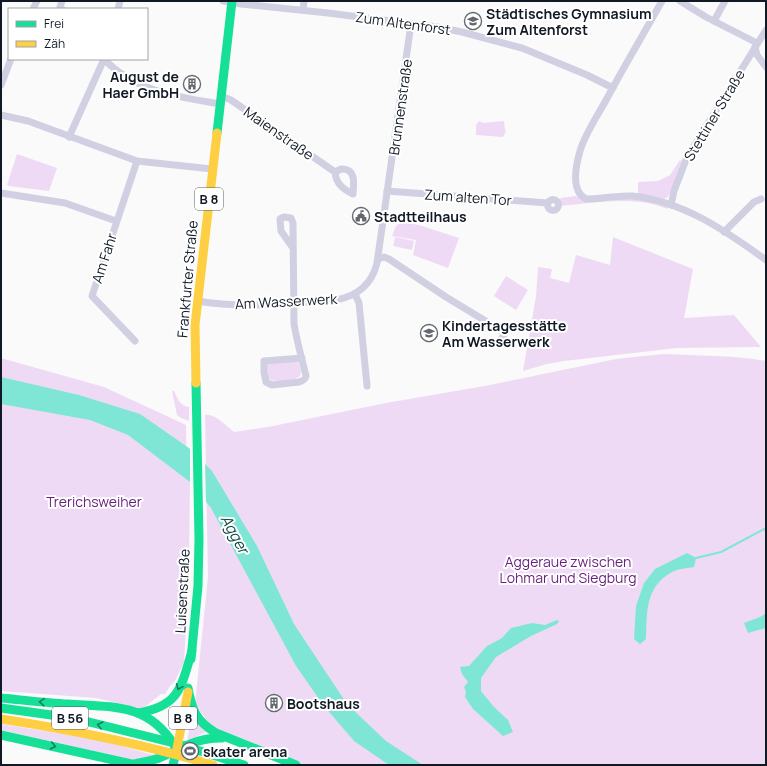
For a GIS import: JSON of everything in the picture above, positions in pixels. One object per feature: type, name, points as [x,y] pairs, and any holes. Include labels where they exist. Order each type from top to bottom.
[{"type":"main road","name":"Frankfurter Straße","points":[[196,416],[195,338],[197,301],[220,100],[229,2]]},
{"type":"main road","name":"Luisenstraße","points":[[173,765],[188,688],[198,586],[196,416]]},
{"type":"main road","points":[[136,713],[152,712],[170,702],[180,686],[192,651]]},
{"type":"main road","points":[[188,688],[191,705],[195,715],[207,728],[296,765]]},
{"type":"main road","points":[[1,698],[70,704],[93,704],[136,713],[157,724],[177,748],[187,765]]},
{"type":"main road","name":"B 56","points":[[1,708],[72,718],[213,765]]},
{"type":"main road","name":"B 56","points":[[1,719],[178,744],[244,765]]},
{"type":"main road","points":[[1,735],[135,764],[148,762],[177,748],[208,737],[230,738]]},
{"type":"street","points":[[303,10],[304,1]]},
{"type":"street","points":[[662,1],[584,141],[578,158],[576,176],[577,188],[581,196],[586,199],[631,196],[653,199],[671,205],[694,214],[766,260]]},
{"type":"street","points":[[680,1],[756,45],[759,58],[766,67]]},
{"type":"street","points":[[714,21],[725,1]]},
{"type":"street","name":"Zum Altenforst","points":[[229,2],[303,10],[462,32],[522,48],[613,88]]},
{"type":"street","name":"Brunnenstraße","points":[[387,190],[397,132],[411,24]]},
{"type":"street","name":"Stettiner Straße","points":[[671,205],[674,191],[686,157],[766,30]]},
{"type":"street","points":[[1,85],[11,60]]},
{"type":"street","points":[[69,137],[104,60]]},
{"type":"street","name":"Maienstraße","points":[[105,60],[126,76],[145,86],[171,96],[202,101],[231,100],[335,172]]},
{"type":"street","points":[[1,115],[28,121],[137,161],[212,169]]},
{"type":"street","name":"Am Fahr","points":[[135,341],[92,296],[137,161]]},
{"type":"street","name":"Zum alten Tor","points":[[387,190],[548,203]]},
{"type":"street","name":"Am Wasserwerk","points":[[197,301],[239,306],[336,300],[355,294],[371,279],[375,271],[378,259],[387,190]]},
{"type":"street","points":[[1,193],[65,203],[116,222]]},
{"type":"street","points":[[724,232],[754,202],[761,198]]},
{"type":"street","points":[[293,248],[294,324],[302,358],[306,376],[302,382],[272,385],[266,382],[264,361],[302,358]]},
{"type":"street","points":[[378,259],[384,257],[389,258],[502,331],[504,335],[499,342]]},
{"type":"street","points":[[355,294],[359,303],[367,386]]},
{"type":"green space","points":[[479,121],[483,123],[504,121],[506,131],[503,137],[476,135],[476,125]]},
{"type":"green space","points":[[17,154],[57,168],[49,191],[7,185]]},
{"type":"green space","points":[[680,160],[682,161],[667,198],[663,199],[638,194],[638,182],[658,181],[670,175]]},
{"type":"green space","points":[[576,196],[586,201],[635,199],[668,206],[667,209],[643,202],[615,201],[560,206],[559,201],[561,198]]},
{"type":"green space","points":[[401,222],[419,225],[459,238],[448,268],[413,255],[416,240],[392,236],[396,226]]},
{"type":"green space","points":[[395,237],[414,241],[412,250],[393,246]]},
{"type":"green space","points":[[613,237],[693,269],[684,318],[734,315],[761,347],[677,348],[564,361],[523,371],[536,296],[538,267],[552,269],[550,278],[569,283],[576,255],[610,265]]},
{"type":"green space","points":[[506,276],[528,290],[516,310],[494,296]]},
{"type":"green space","name":"Aggeraue zwischen Lohmar und Siegburg","points":[[663,354],[728,357],[766,361],[766,765],[296,765],[217,734],[195,704],[208,577],[205,415],[213,416],[234,432],[268,427],[386,403],[490,385],[616,359]]},
{"type":"green space","name":"Trerichsweiher","points":[[1,358],[104,387],[186,425],[187,479],[190,482],[189,555],[187,560],[186,593],[188,595],[184,662],[175,681],[165,694],[161,694],[142,709],[96,698],[1,691]]},
{"type":"green space","points":[[283,362],[299,363],[301,371],[300,376],[293,380],[284,382],[271,380],[268,378],[267,364]]},
{"type":"green space","points":[[172,391],[174,391],[183,405],[189,407],[189,421],[177,415]]},
{"type":"green space","points":[[192,718],[208,731],[187,741],[191,720]]},
{"type":"green space","points":[[1,724],[100,740],[157,756],[138,761],[1,730]]},
{"type":"water","name":"Agger","points":[[1,377],[79,395],[140,414],[189,448],[212,471],[257,546],[294,624],[347,704],[386,741],[423,765],[389,765],[354,741],[324,706],[296,666],[211,508],[190,482],[128,435],[90,420],[1,404]]},
{"type":"water","points":[[687,553],[696,558],[694,567],[672,572],[663,578],[652,593],[649,601],[646,639],[640,644],[634,639],[636,606],[644,583],[655,569]]},
{"type":"water","points":[[766,613],[766,628],[748,633],[744,623]]},
{"type":"water","points":[[557,620],[559,621],[557,624],[531,636],[496,657],[481,678],[481,691],[494,707],[508,720],[513,732],[503,736],[473,709],[465,697],[466,692],[464,687],[468,682],[462,674],[460,667],[469,666],[487,646],[502,638],[511,628],[532,623],[545,625]]},
{"type":"pier","points":[[190,446],[205,461],[206,504],[190,485]]},
{"type":"waterway","points":[[696,558],[721,552],[766,528]]},
{"type":"traffic: fast","points":[[217,133],[232,1]]},
{"type":"traffic: fast","points":[[191,659],[198,586],[199,539],[196,383]]},
{"type":"traffic: fast","points":[[138,713],[152,710],[171,700],[181,685],[192,651]]},
{"type":"traffic: fast","points":[[188,688],[193,709],[199,719],[209,729],[296,765]]},
{"type":"traffic: fast","points":[[1,698],[114,707],[128,710],[141,714],[153,721],[164,731],[174,745]]},
{"type":"traffic: fast","points":[[1,708],[73,718],[178,744],[244,765]]},
{"type":"traffic: fast","points":[[1,735],[136,765]]},
{"type":"traffic: fast","points":[[134,764],[159,758],[182,747],[205,739],[222,738]]},
{"type":"traffic: fast","points":[[173,765],[177,748]]},
{"type":"traffic: slow","points":[[196,383],[195,325],[217,133]]},
{"type":"traffic: slow","points":[[177,748],[188,692]]},
{"type":"traffic: slow","points":[[1,719],[108,738],[160,750],[213,765]]},
{"type":"place","name":"Städtisches Gymnasium Zum Altenforst","points":[[473,21]]},
{"type":"place","name":"August de Haer GmbH","points":[[192,84]]},
{"type":"place","name":"Stadtteilhaus","points":[[361,216]]},
{"type":"place","name":"Kindertagesstätte Am Wasserwerk","points":[[429,333]]},
{"type":"place","name":"Bootshaus","points":[[274,703]]},
{"type":"place","name":"skater arena","points":[[190,751]]}]
